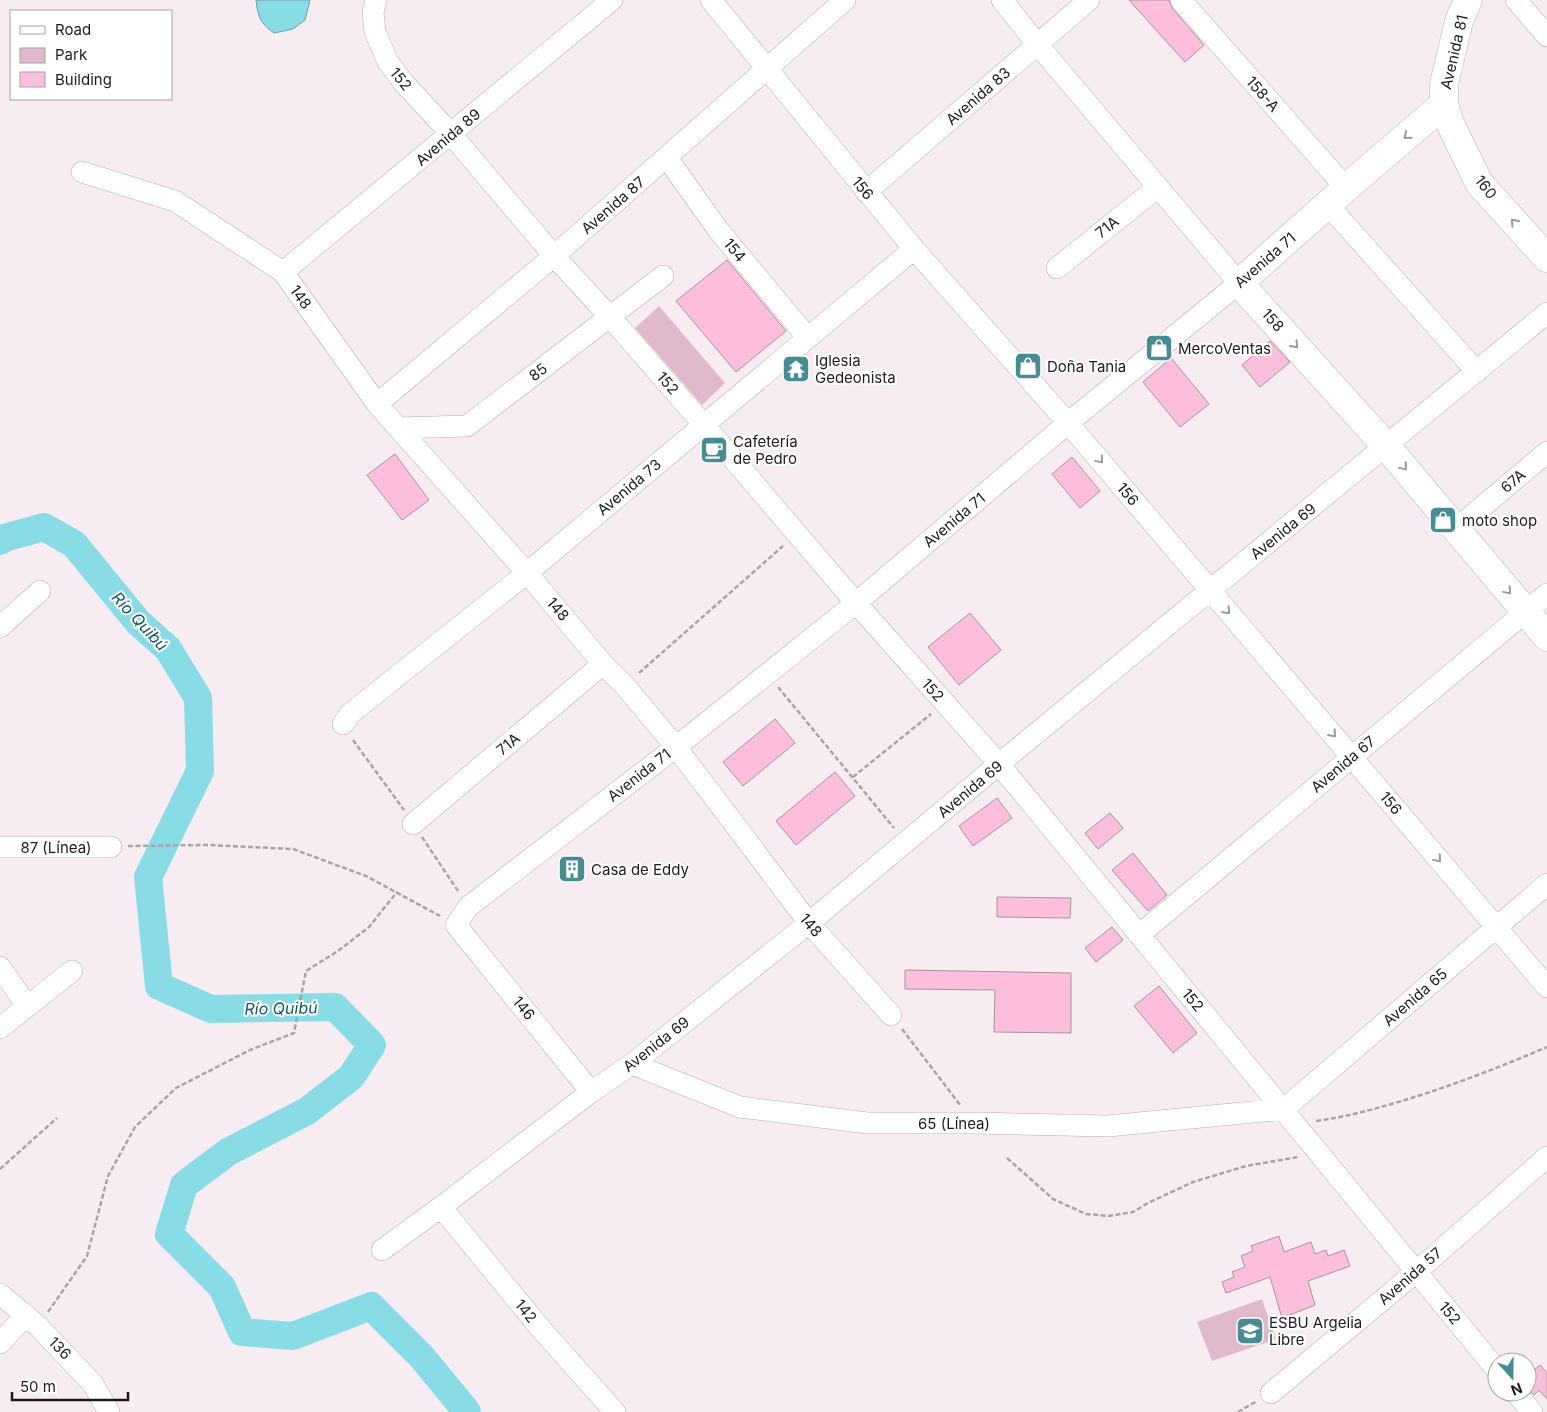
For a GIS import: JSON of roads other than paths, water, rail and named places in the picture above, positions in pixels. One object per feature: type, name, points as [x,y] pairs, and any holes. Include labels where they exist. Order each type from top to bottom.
[{"type":"main road","name":"Avenida 81","points":[[1444,104],[1444,84],[1459,21],[1468,0]]},
{"type":"main road","name":"Avenida 71","points":[[1239,283],[1444,104]]},
{"type":"main road","name":"160","points":[[1444,104],[1450,122],[1479,183],[1547,258]]},
{"type":"main road","name":"158","points":[[1239,283],[1386,446],[1547,637]]},
{"type":"street","name":"Avenida 89","points":[[283,272],[612,0]]},
{"type":"street","name":"156","points":[[711,0],[914,249],[1068,423],[1547,988]]},
{"type":"street","name":"Avenida 87","points":[[377,404],[554,256],[845,0]]},
{"type":"street","name":"158","points":[[1002,0],[1239,283]]},
{"type":"street","name":"Avenida 83","points":[[866,192],[1089,0]]},
{"type":"street","name":"158-A","points":[[1181,0],[1477,372]]},
{"type":"street","points":[[1516,0],[1547,36]]},
{"type":"street","name":"152","points":[[375,6],[375,32],[388,62],[403,82],[451,134],[554,256],[704,425],[856,604],[999,764],[1487,1358]]},
{"type":"street","name":"154","points":[[667,158],[719,231],[808,338]]},
{"type":"street","name":"148","points":[[82,172],[175,201],[283,272],[377,404],[527,573],[603,664],[625,686],[676,747],[809,924],[891,1015]]},
{"type":"street","name":"71A","points":[[1057,268],[1158,187]]},
{"type":"street","name":"Avenida 73","points":[[343,724],[351,713],[527,573],[914,249]]},
{"type":"street","name":"85","points":[[398,428],[466,426],[663,276]]},
{"type":"street","name":"Avenida 71","points":[[456,925],[468,907],[676,747],[856,604],[1068,423],[1239,283]]},
{"type":"street","name":"Avenida 69","points":[[382,1250],[591,1092],[632,1064],[809,924],[999,764],[1547,313]]},
{"type":"street","name":"67A","points":[[1456,529],[1547,452]]},
{"type":"street","points":[[0,627],[40,591]]},
{"type":"street","name":"Avenida 67","points":[[1139,935],[1547,594]]},
{"type":"street","name":"71A","points":[[413,824],[603,664]]},
{"type":"street","name":"87 (Línea)","points":[[0,847],[112,847]]},
{"type":"street","name":"Avenida 65","points":[[1289,1116],[1547,884]]},
{"type":"street","name":"146","points":[[456,925],[591,1092]]},
{"type":"street","points":[[0,967],[27,1006]]},
{"type":"street","points":[[0,1028],[72,971]]},
{"type":"street","name":"65 (Línea)","points":[[632,1064],[740,1107],[866,1123],[1108,1126],[1289,1116]]},
{"type":"street","name":"Avenida 57","points":[[1271,1393],[1416,1272],[1547,1157]]},
{"type":"street","name":"142","points":[[441,1207],[541,1329],[615,1412]]},
{"type":"street","name":"136","points":[[0,1294],[32,1320],[93,1384],[109,1412]]},
{"type":"street","points":[[0,1343],[32,1320]]},
{"type":"street","points":[[1524,1402],[1532,1412]]},
{"type":"water","points":[[256,0],[310,0],[305,20],[293,29],[274,33],[260,19]]},
{"type":"waterway","name":"Río Quibú","points":[[0,541],[4,538],[44,527],[74,544],[138,622],[168,649],[198,698],[200,771],[148,877],[159,986],[211,1009],[335,1007],[372,1045],[351,1077],[307,1111],[228,1152],[184,1185],[169,1234],[222,1287],[242,1332],[293,1336],[371,1306],[421,1356],[467,1412]]},
{"type":"place","name":"MercoVentas","points":[[1159,348]]},
{"type":"place","name":"Doña Tania","points":[[1028,366]]},
{"type":"place","name":"Iglesia Gedeonista","points":[[796,369]]},
{"type":"place","name":"Cafetería de Pedro","points":[[714,450]]},
{"type":"place","name":"moto shop","points":[[1443,520]]},
{"type":"place","name":"Casa de Eddy","points":[[572,869]]},
{"type":"place","name":"ESBU Argelia Libre","points":[[1250,1331]]}]
